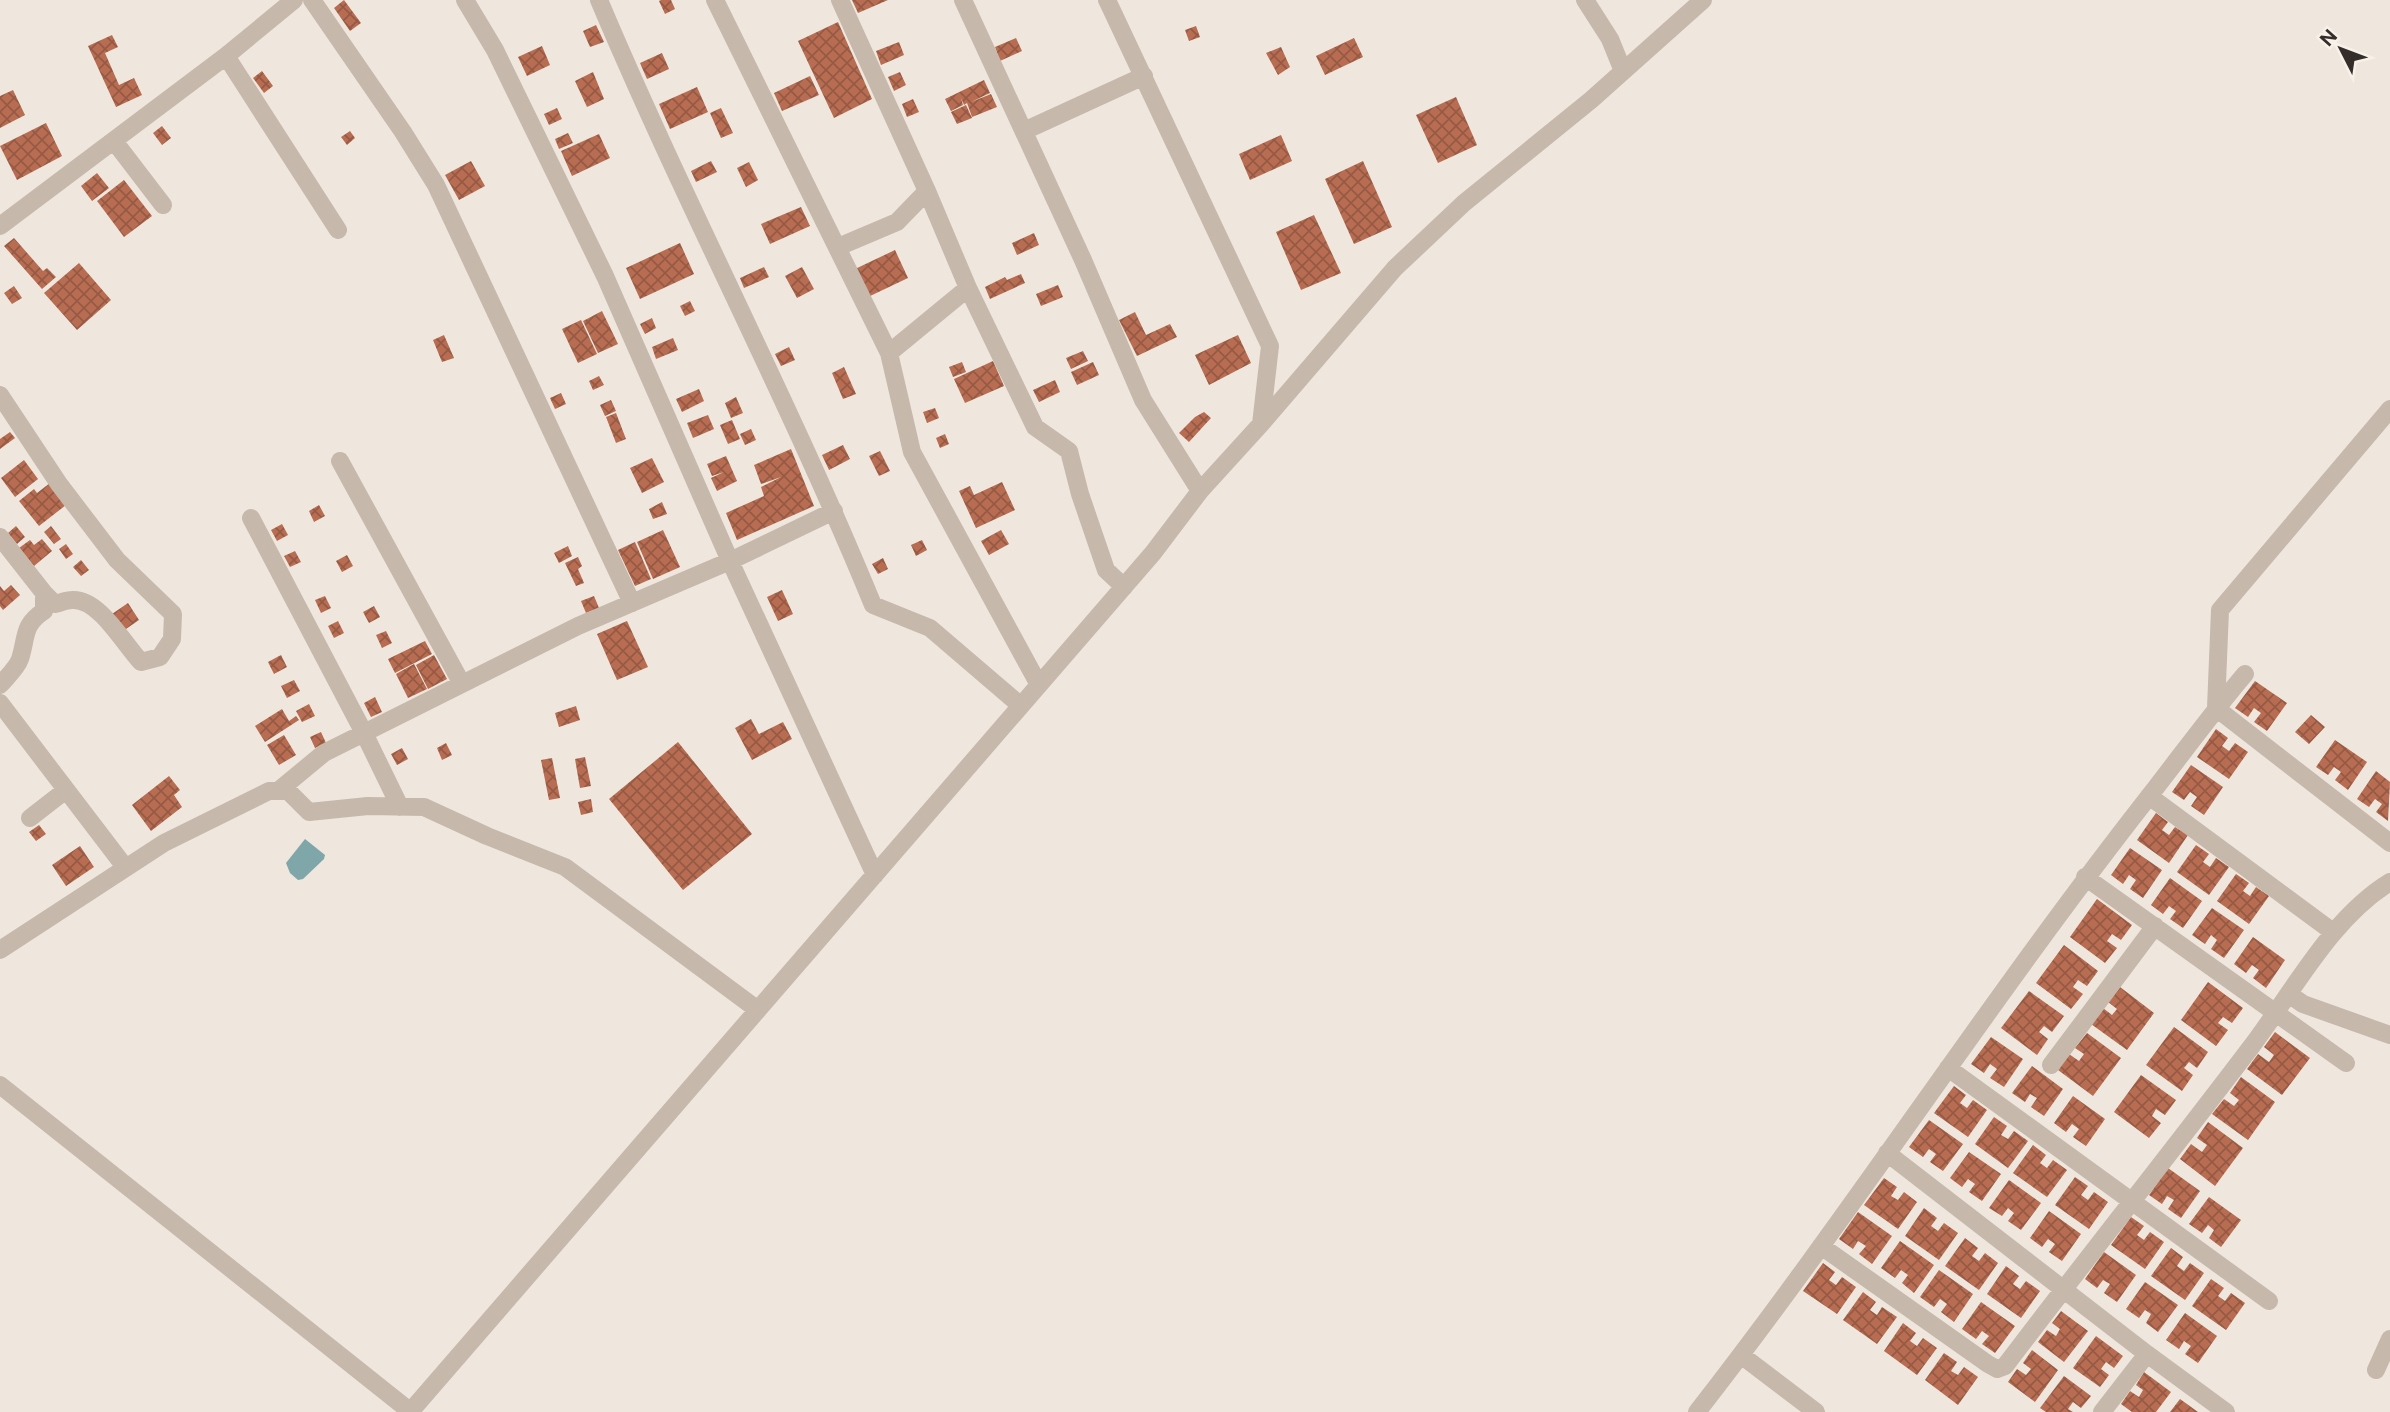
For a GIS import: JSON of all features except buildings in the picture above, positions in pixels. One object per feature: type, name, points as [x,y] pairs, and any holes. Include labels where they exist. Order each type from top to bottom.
[{"type":"street","points":[[0,226],[226,56],[294,0]]},
{"type":"street","points":[[312,0],[436,185],[632,603]]},
{"type":"street","points":[[466,0],[495,50],[605,276],[730,561],[875,875]]},
{"type":"street","points":[[600,0],[654,126],[749,323],[834,511],[873,605],[930,628],[1021,706]]},
{"type":"street","points":[[715,0],[889,353],[912,453],[1039,685]]},
{"type":"street","points":[[840,0],[968,288],[1035,427],[1069,451],[1080,494],[1106,570],[1124,587]]},
{"type":"street","points":[[963,0],[1083,260],[1143,401],[1200,491]]},
{"type":"street","points":[[1107,0],[1270,346],[1261,425]]},
{"type":"street","points":[[1585,0],[1610,39],[1623,71]]},
{"type":"street","points":[[0,1085],[411,1412],[1124,587],[1200,491],[1261,425],[1395,268],[1464,203],[1623,71],[1703,0]]},
{"type":"street","points":[[226,56],[338,230]]},
{"type":"street","points":[[1024,131],[1144,76]]},
{"type":"street","points":[[114,141],[163,205]]},
{"type":"street","points":[[838,247],[897,222],[927,191]]},
{"type":"street","points":[[889,353],[968,288]]},
{"type":"street","points":[[0,395],[59,484],[117,560],[173,614],[172,639],[160,657],[141,662],[126,647],[99,609],[83,601],[71,600],[55,604],[0,537]]},
{"type":"street","points":[[2216,708],[2220,610],[2390,409]]},
{"type":"street","points":[[340,461],[462,684]]},
{"type":"street","points":[[278,792],[324,753],[578,625],[730,561],[834,511]]},
{"type":"street","points":[[251,518],[401,807]]},
{"type":"street","points":[[0,685],[20,661],[24,634],[33,618],[44,611],[44,593]]},
{"type":"street","points":[[1697,1412],[1821,1246],[2085,877],[2245,674]]},
{"type":"street","points":[[0,703],[125,867]]},
{"type":"street","points":[[2216,708],[2390,843]]},
{"type":"street","points":[[30,818],[66,790]]},
{"type":"street","points":[[0,950],[164,843],[269,791],[288,791],[309,811],[368,806],[424,807],[565,867],[758,1010]]},
{"type":"street","points":[[2149,796],[2333,932]]},
{"type":"street","points":[[2085,877],[2346,1063]]},
{"type":"street","points":[[1821,1246],[1988,1364],[1997,1368],[2005,1366],[2277,1013],[2333,932],[2356,906],[2390,882]]},
{"type":"street","points":[[2050,1065],[2155,926]]},
{"type":"street","points":[[2290,995],[2303,1004],[2390,1035]]},
{"type":"street","points":[[1948,1068],[2269,1301]]},
{"type":"street","points":[[1888,1153],[2226,1412]]},
{"type":"street","points":[[2376,1370],[2390,1339]]},
{"type":"street","points":[[2102,1412],[2147,1354]]},
{"type":"street","points":[[1741,1355],[1816,1412]]},
{"type":"water","points":[[305,839],[325,855],[303,879],[298,880],[290,873],[286,863]]}]
